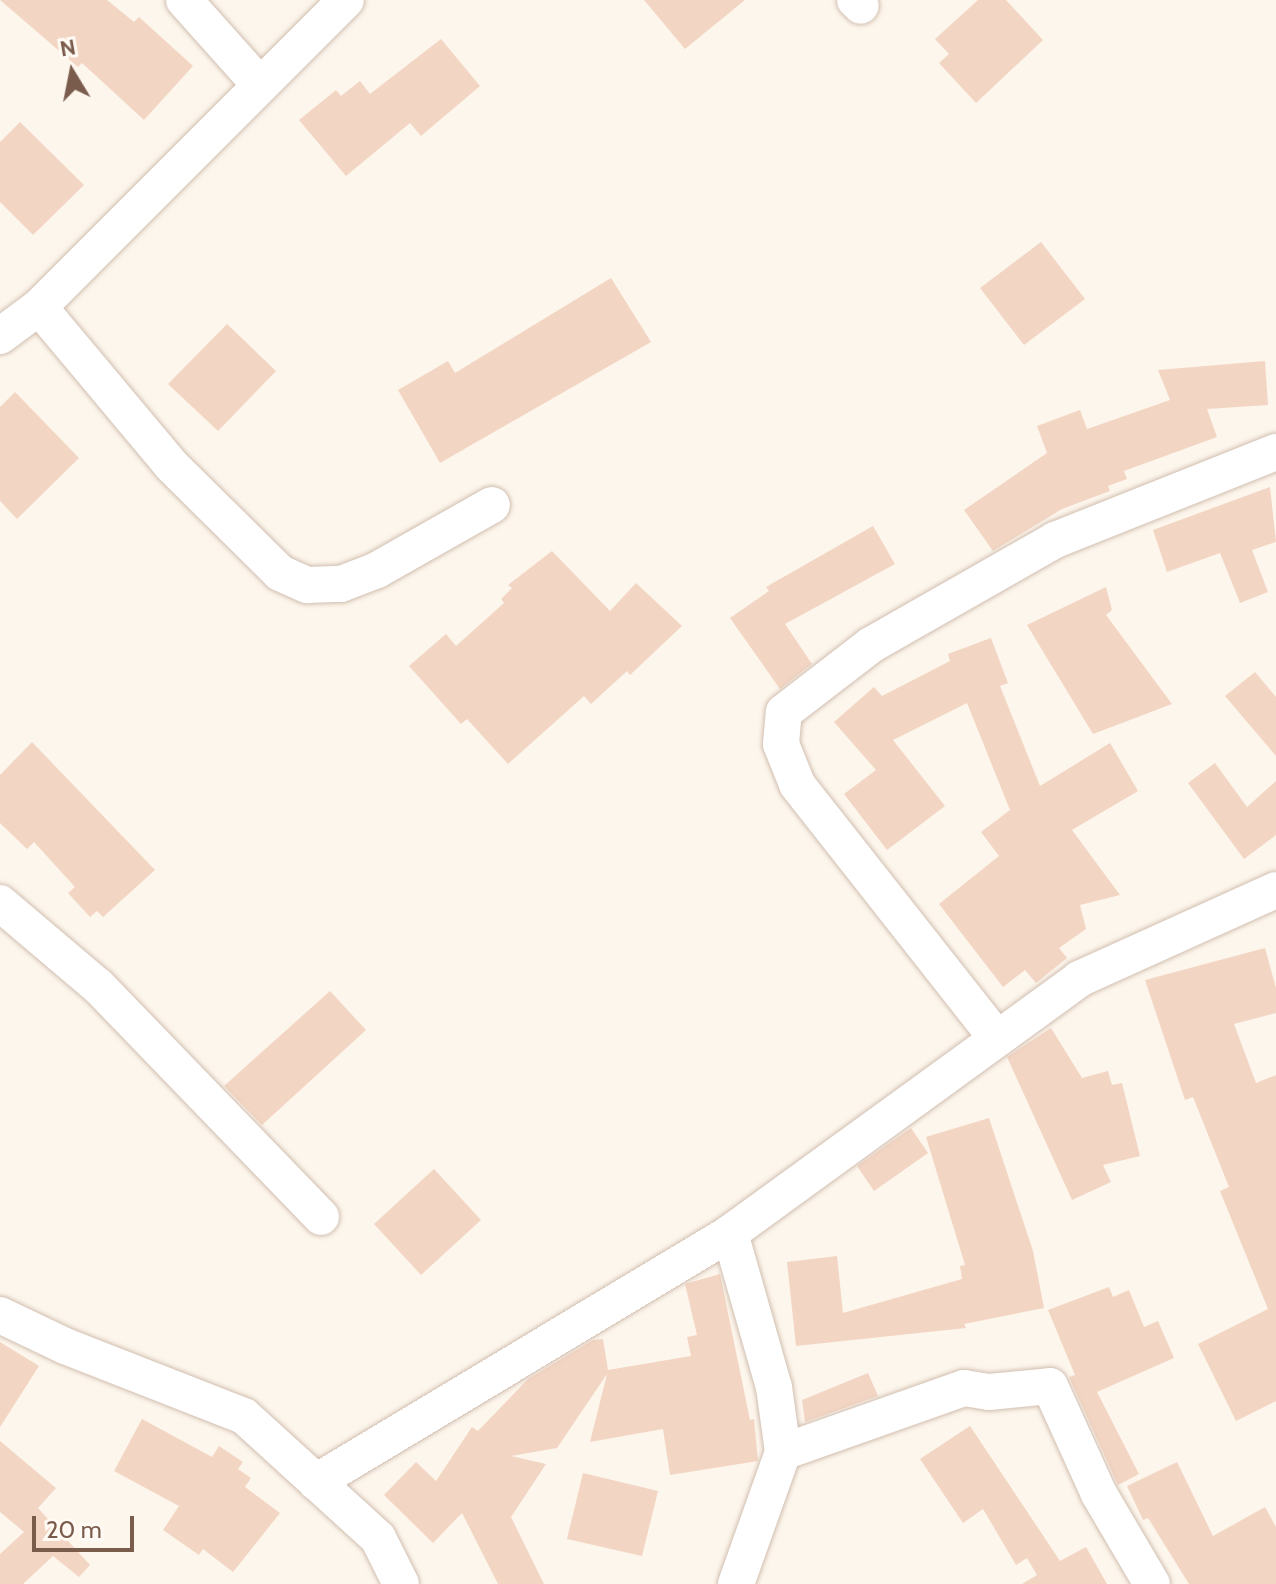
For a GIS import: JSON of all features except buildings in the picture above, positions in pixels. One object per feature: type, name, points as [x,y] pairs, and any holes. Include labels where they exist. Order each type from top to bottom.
[{"type":"street","points":[[184,0],[259,84]]},
{"type":"street","points":[[0,336],[39,307],[346,0]]},
{"type":"street","points":[[39,307],[171,465],[280,573],[307,585],[341,584],[377,570],[492,505]]},
{"type":"street","points":[[995,1036],[797,784],[781,744],[784,712],[871,645],[1055,540],[1276,452]]},
{"type":"street","points":[[316,1482],[730,1233],[995,1036],[1079,979],[1276,890]]},
{"type":"street","points":[[2,910],[98,986],[321,1217]]},
{"type":"street","points":[[730,1233],[774,1387],[783,1452],[736,1584]]},
{"type":"street","points":[[0,1315],[65,1346],[244,1416],[378,1538],[401,1584]]},
{"type":"street","points":[[783,1452],[964,1388],[989,1392],[1050,1386],[1099,1494],[1152,1584]]}]
